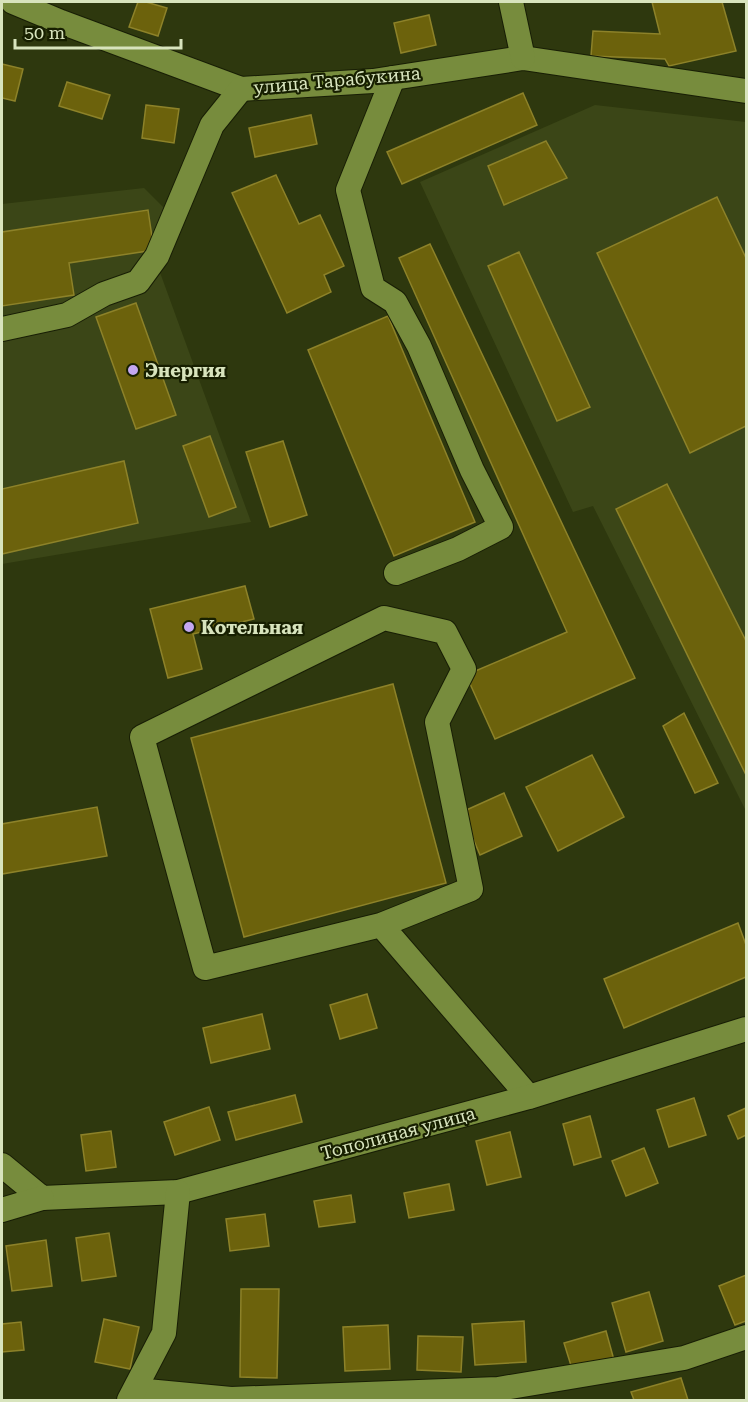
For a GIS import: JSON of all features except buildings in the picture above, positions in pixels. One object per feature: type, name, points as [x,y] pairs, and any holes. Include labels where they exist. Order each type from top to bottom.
[{"type":"street","name":"улица Тарабукина","points":[[13,2],[241,88],[373,81],[523,58],[747,91]]},
{"type":"street","points":[[511,2],[523,58]]},
{"type":"street","points":[[393,78],[348,190],[356,224],[373,288],[395,302],[419,346],[472,470],[501,527],[458,549],[396,573]]},
{"type":"street","points":[[2,329],[67,315],[104,294],[138,282],[158,256],[212,125],[241,88]]},
{"type":"street","points":[[384,618],[445,632],[464,669],[437,722],[471,889],[381,925],[205,968],[142,737],[384,618]]},
{"type":"street","points":[[381,925],[529,1097]]},
{"type":"street","name":"Тополиная улица","points":[[2,1210],[42,1198],[178,1192],[529,1097],[747,1029]]},
{"type":"street","points":[[2,1165],[42,1198]]},
{"type":"street","points":[[178,1192],[164,1333],[132,1395],[231,1399],[498,1389],[684,1358],[747,1337]]},
{"type":"shaded area","points":[[595,105],[746,122],[746,811],[593,506],[573,512],[420,182]]},
{"type":"shaded area","points":[[144,188],[180,224],[158,267],[251,522],[2,564],[2,204]]},
{"type":"place","name":"Энергия","points":[[133,370]]},
{"type":"place","name":"Котельная","points":[[189,627]]}]
